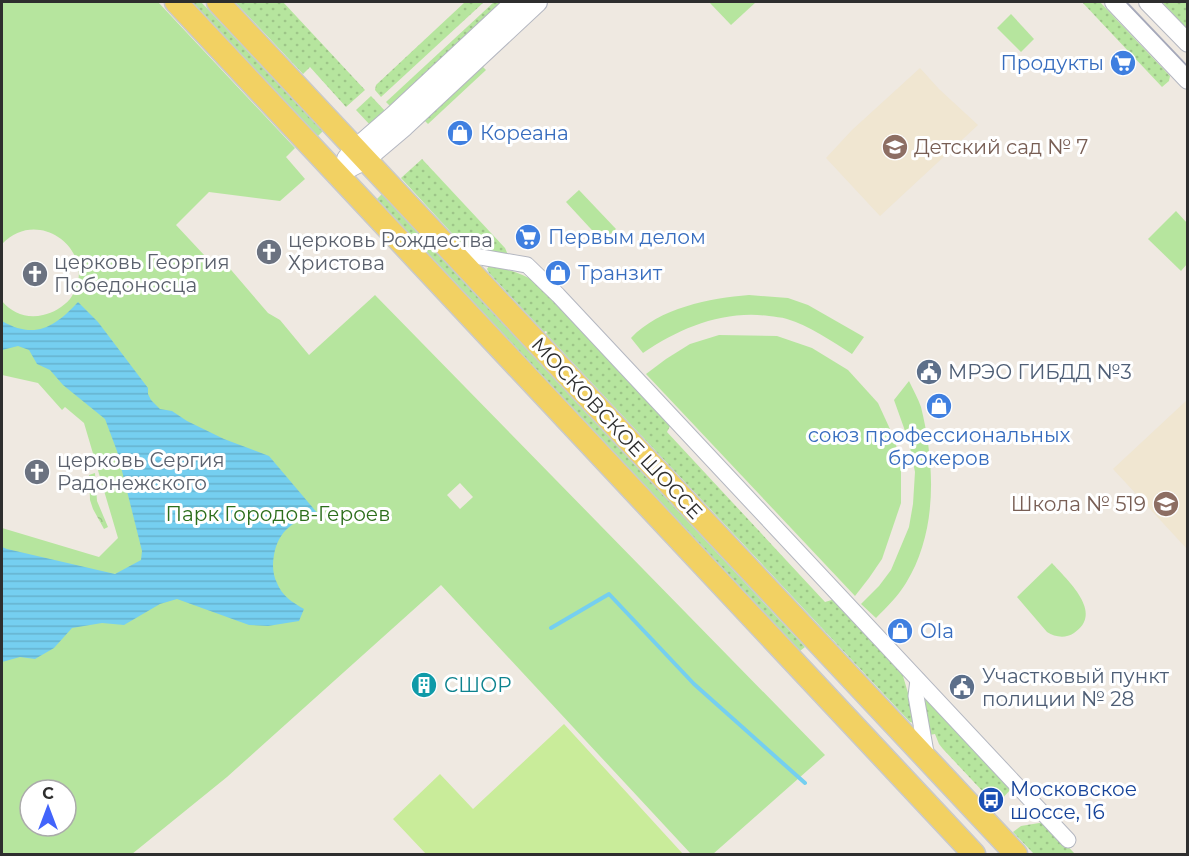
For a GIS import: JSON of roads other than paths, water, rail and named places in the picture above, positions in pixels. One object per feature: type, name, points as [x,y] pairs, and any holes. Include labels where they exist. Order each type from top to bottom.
[{"type":"main road","name":"МОСКОВСКОЕ ШОССЕ","points":[[176,2],[974,855]]},
{"type":"main road","name":"МОСКОВСКОЕ ШОССЕ","points":[[218,2],[1016,855]]},
{"type":"main road","points":[[360,154],[394,116],[516,2]]},
{"type":"main road","points":[[336,174],[360,154],[404,126],[537,2]]},
{"type":"street","points":[[1114,2],[1188,80]]},
{"type":"street","points":[[1148,2],[1188,43]]},
{"type":"street","points":[[452,252],[527,265],[558,295],[1068,840]]},
{"type":"street","points":[[918,680],[916,696],[927,758]]},
{"type":"water","points":[[78,302],[98,322],[148,388],[151,400],[160,409],[172,411],[224,439],[269,456],[319,515],[302,519],[289,527],[279,539],[274,555],[274,573],[279,588],[288,598],[304,609],[299,621],[268,626],[249,625],[177,599],[160,604],[124,625],[102,623],[72,628],[54,648],[35,659],[20,657],[2,662],[2,547],[115,574],[141,560],[142,551],[117,451],[105,419],[63,385],[50,370],[37,364],[29,350],[18,346],[2,350],[2,321],[25,330],[44,328],[61,318]]},
{"type":"waterway","points":[[551,628],[609,594],[694,684],[805,783]]},
{"type":"tram line","points":[[1126,2],[1188,67]]},
{"type":"place","name":"Продукты","points":[[1123,63]]},
{"type":"place","name":"Кореана","points":[[460,133]]},
{"type":"place","name":"Детский сад № 7","points":[[895,147]]},
{"type":"place","name":"Первым делом","points":[[528,237]]},
{"type":"place","name":"церковь Рождества Христова","points":[[269,252]]},
{"type":"place","name":"Транзит","points":[[558,273]]},
{"type":"place","name":"церковь Георгия Победоносца","points":[[35,274]]},
{"type":"place","name":"МРЭО ГИБДД №3","points":[[929,372]]},
{"type":"place","name":"союз профессиональных брокеров","points":[[939,406]]},
{"type":"place","name":"церковь Сергия Радонежского","points":[[37,472]]},
{"type":"place","name":"Школа № 519","points":[[1166,504]]},
{"type":"place","name":"Ola","points":[[900,631]]},
{"type":"place","name":"СШОР","points":[[424,685]]},
{"type":"place","name":"Участковый пункт полиции № 28","points":[[962,687]]},
{"type":"place","name":"Московское шоссе, 16","points":[[991,800]]},
{"type":"park label","name":"Парк Городов-Героев","points":[[278,514]]}]
